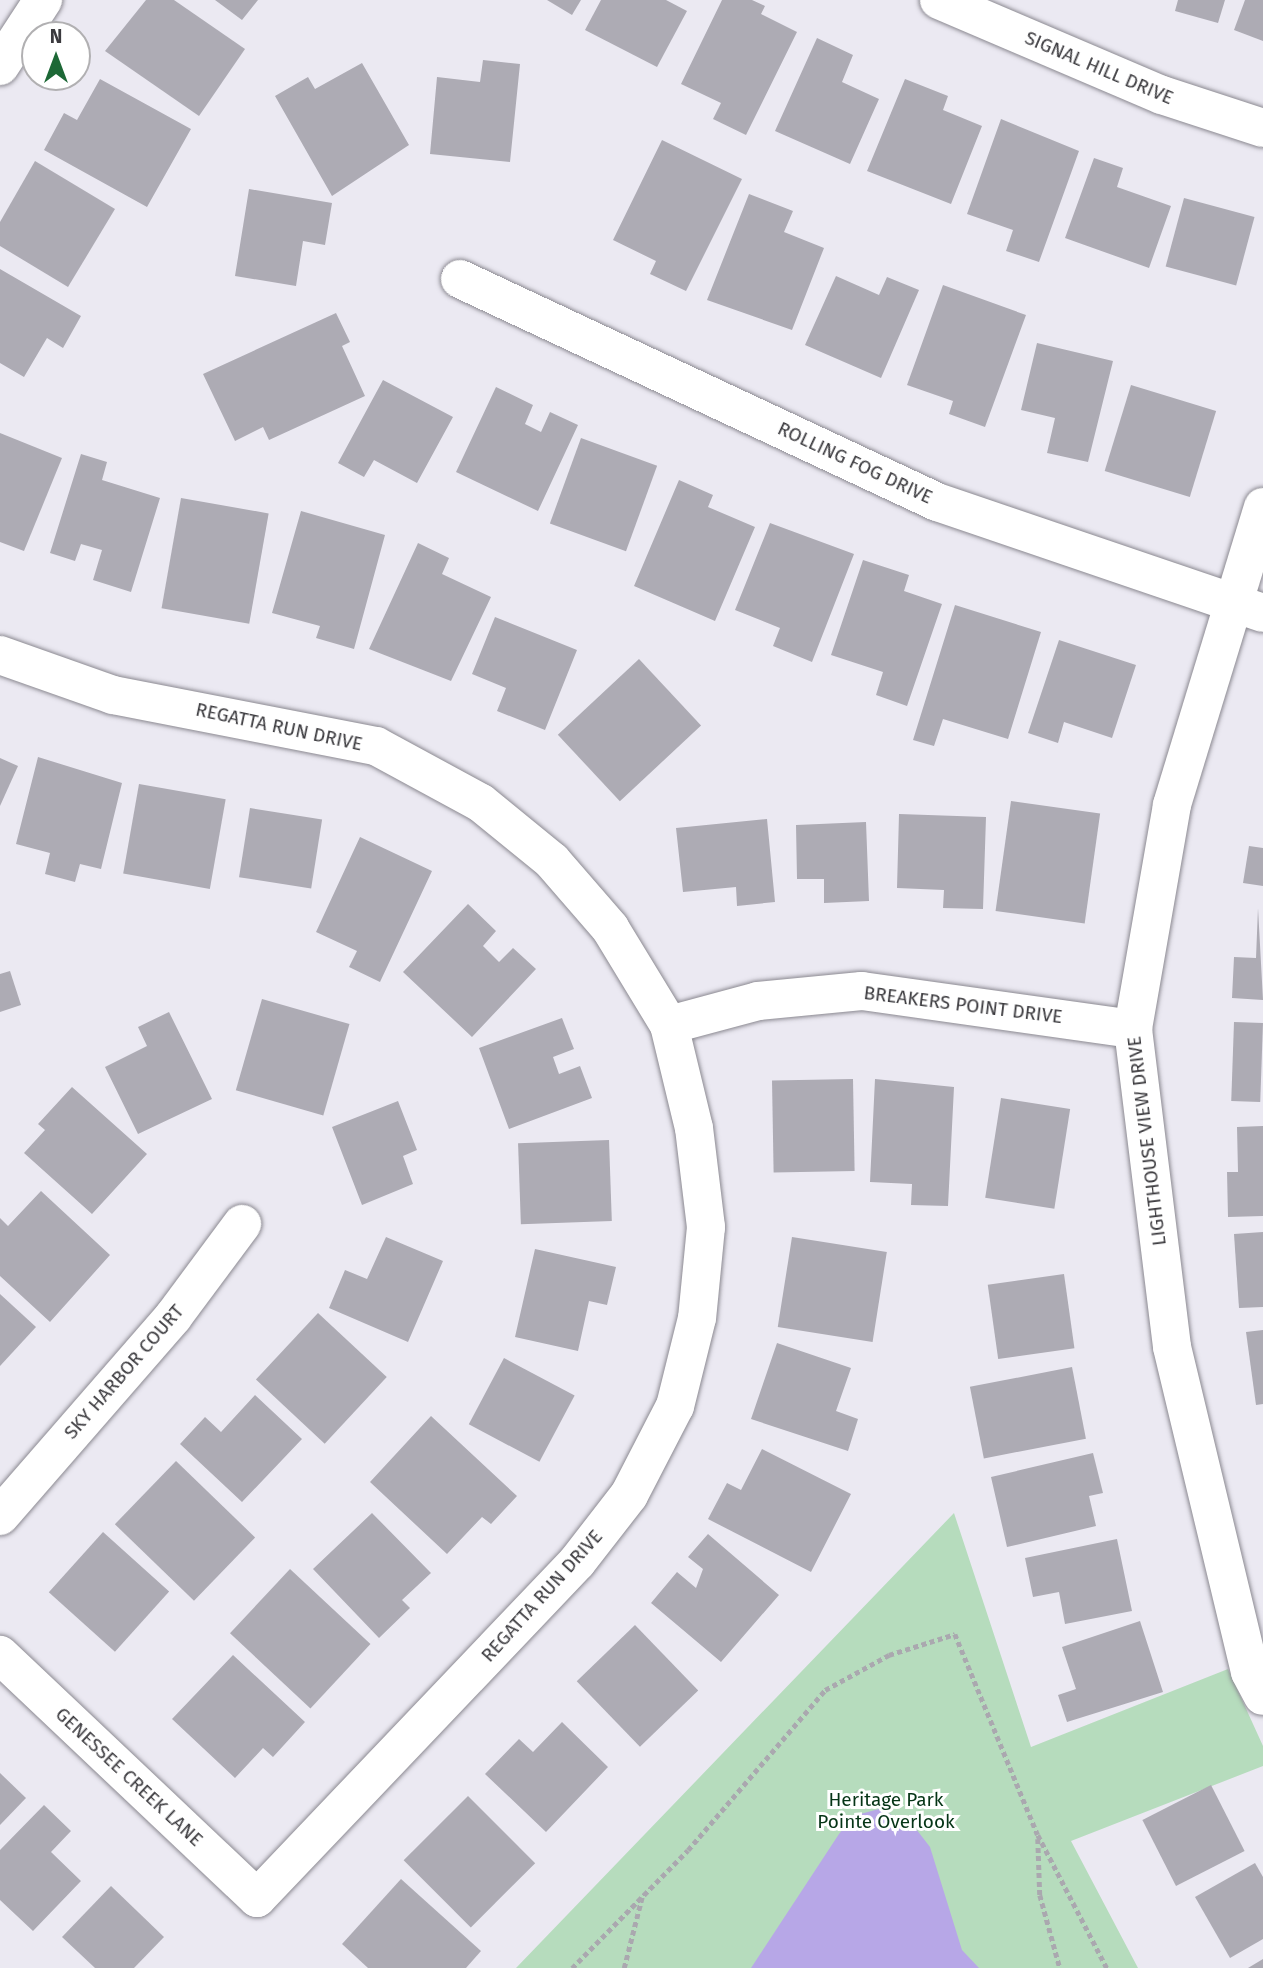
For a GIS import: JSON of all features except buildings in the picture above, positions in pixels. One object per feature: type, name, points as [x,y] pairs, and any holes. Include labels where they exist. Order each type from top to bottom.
[{"type":"street","points":[[0,66],[43,0]]},
{"type":"street","name":"SIGNAL HILL DRIVE","points":[[939,0],[1162,95],[1263,128]]},
{"type":"street","name":"ROLLING FOG DRIVE","points":[[460,279],[937,502],[1249,610]]},
{"type":"street","name":"LIGHTHOUSE VIEW DRIVE","points":[[1263,506],[1249,610],[1172,805],[1133,1029],[1172,1347],[1250,1672],[1263,1696]]},
{"type":"street","name":"REGATTA RUN DRIVE","points":[[0,655],[113,695],[376,747],[481,803],[552,861],[610,928],[669,1026],[694,1128],[706,1227],[697,1318],[675,1406],[629,1495],[577,1562],[257,1898]]},
{"type":"street","name":"BREAKERS POINT DRIVE","points":[[669,1026],[758,1001],[862,991],[1133,1029]]},
{"type":"street","name":"SKY HARBOR COURT","points":[[0,1516],[173,1317],[242,1224]]},
{"type":"street","name":"GENESSEE CREEK LANE","points":[[0,1655],[257,1898]]},
{"type":"path","points":[[572,1968],[642,1896],[825,1690],[889,1655],[955,1634],[1038,1835],[1107,1968]]},
{"type":"path","points":[[1038,1835],[1040,1895],[1060,1968]]},
{"type":"path","points":[[624,1968],[642,1896]]},
{"type":"green space","name":"Heritage Park Pointe Overlook","points":[[954,1513],[1031,1747],[1228,1669],[1263,1746],[1263,1766],[1071,1841],[1138,1968],[516,1968]]},
{"type":"shaded area","points":[[879,1809],[913,1825],[930,1847],[962,1950],[979,1968],[751,1968],[853,1816]]}]
